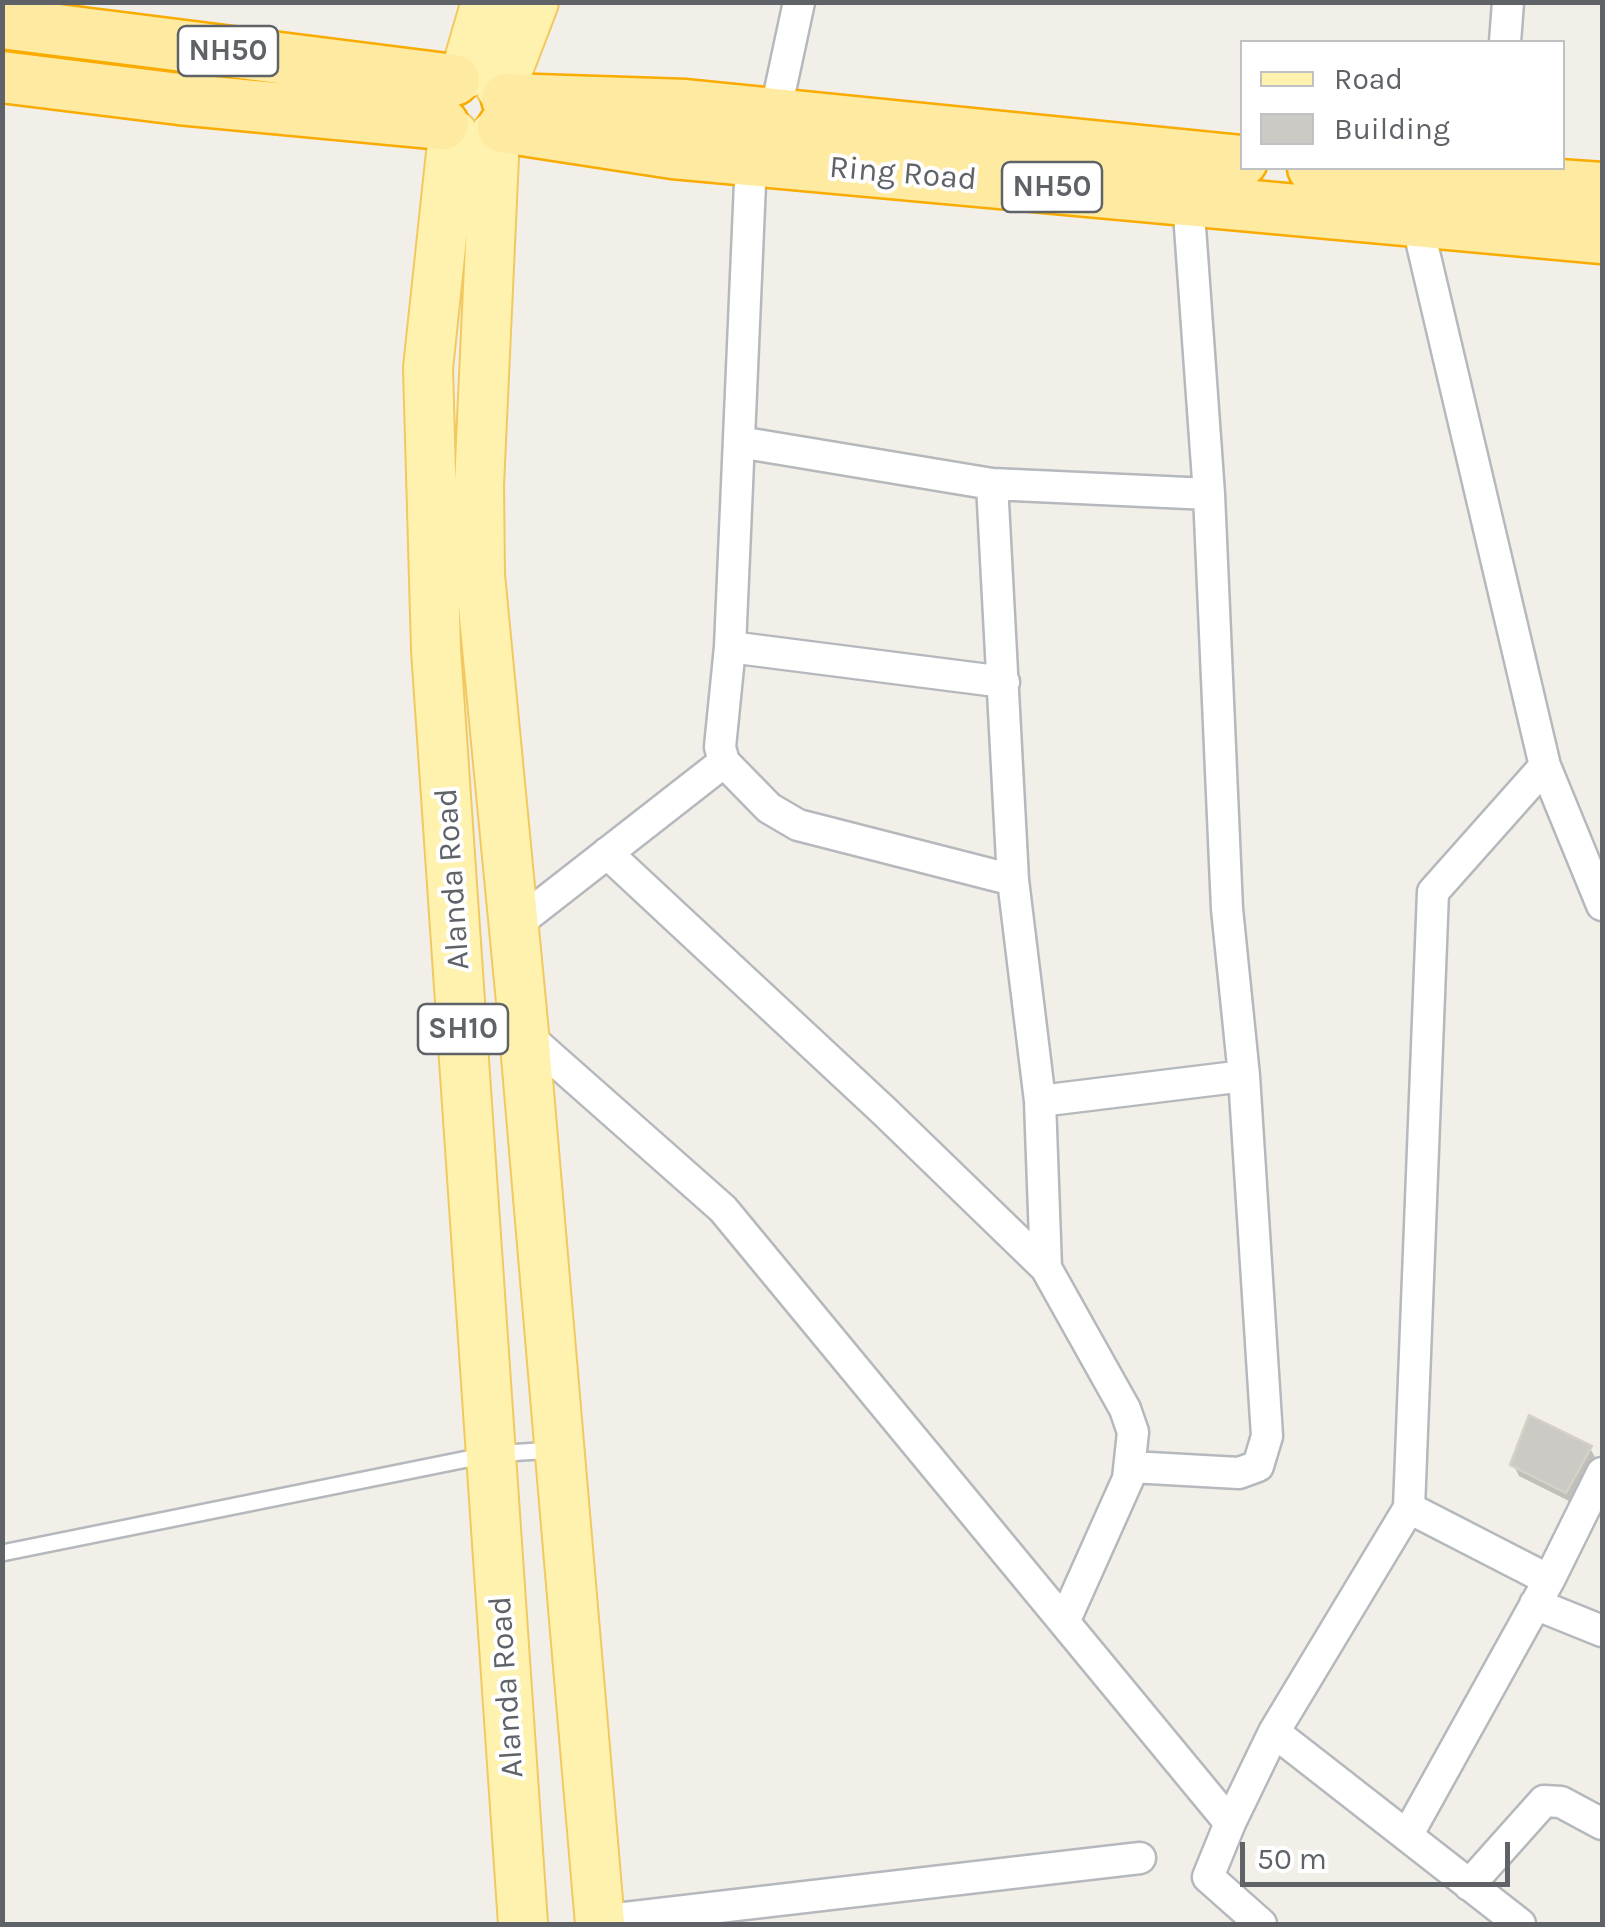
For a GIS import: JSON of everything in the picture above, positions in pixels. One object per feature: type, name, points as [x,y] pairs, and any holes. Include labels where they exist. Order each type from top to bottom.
[{"type":"highway","name":"Ring Road","points":[[2,23],[478,108],[673,153],[1188,199],[1412,197],[1498,174],[1602,188]]},
{"type":"highway","name":"Ring Road","points":[[2,76],[179,98],[478,108],[686,105],[1240,161]]},
{"type":"highway","name":"Ring Road","points":[[1320,170],[1412,197],[1602,238]]},
{"type":"main road","name":"Alanda Road","points":[[486,2],[478,108],[478,534],[599,1923]]},
{"type":"main road","name":"Alanda Road","points":[[523,1924],[436,650],[427,416],[428,368],[478,108],[534,2]]},
{"type":"street","points":[[775,114],[799,2]]},
{"type":"street","points":[[1506,40],[1508,2]]},
{"type":"street","points":[[752,160],[730,647],[721,737],[724,762],[769,808],[798,825],[1012,880]]},
{"type":"street","points":[[1412,197],[1545,766],[1602,905]]},
{"type":"street","points":[[1131,1467],[1239,1473],[1258,1466],[1267,1436],[1244,1076],[1227,909],[1209,494],[1188,199]]},
{"type":"street","points":[[739,442],[992,484],[1209,494]]},
{"type":"street","points":[[992,484],[1012,880],[1040,1101],[1046,1268]]},
{"type":"street","points":[[730,647],[1004,682]]},
{"type":"street","points":[[514,926],[724,762]]},
{"type":"street","points":[[1261,1924],[1208,1877],[1274,1732],[1408,1508],[1433,892],[1545,766]]},
{"type":"street","points":[[607,853],[1046,1268],[1125,1409],[1133,1432],[1131,1467],[1064,1622]]},
{"type":"street","points":[[524,1033],[723,1210],[1230,1822]]},
{"type":"street","points":[[1040,1101],[1244,1076]]},
{"type":"street","points":[[1408,1834],[1542,1592],[1602,1473]]},
{"type":"street","points":[[1408,1508],[1602,1632]]},
{"type":"street","points":[[1274,1732],[1520,1924]]},
{"type":"street","points":[[1469,1885],[1544,1801],[1561,1802],[1602,1824]]},
{"type":"street","points":[[599,1923],[1140,1858]]},
{"type":"lane","points":[[2,1554],[492,1454],[560,1450]]},
{"type":"building","points":[[1529,1415],[1592,1446],[1566,1493],[1510,1465]]}]
